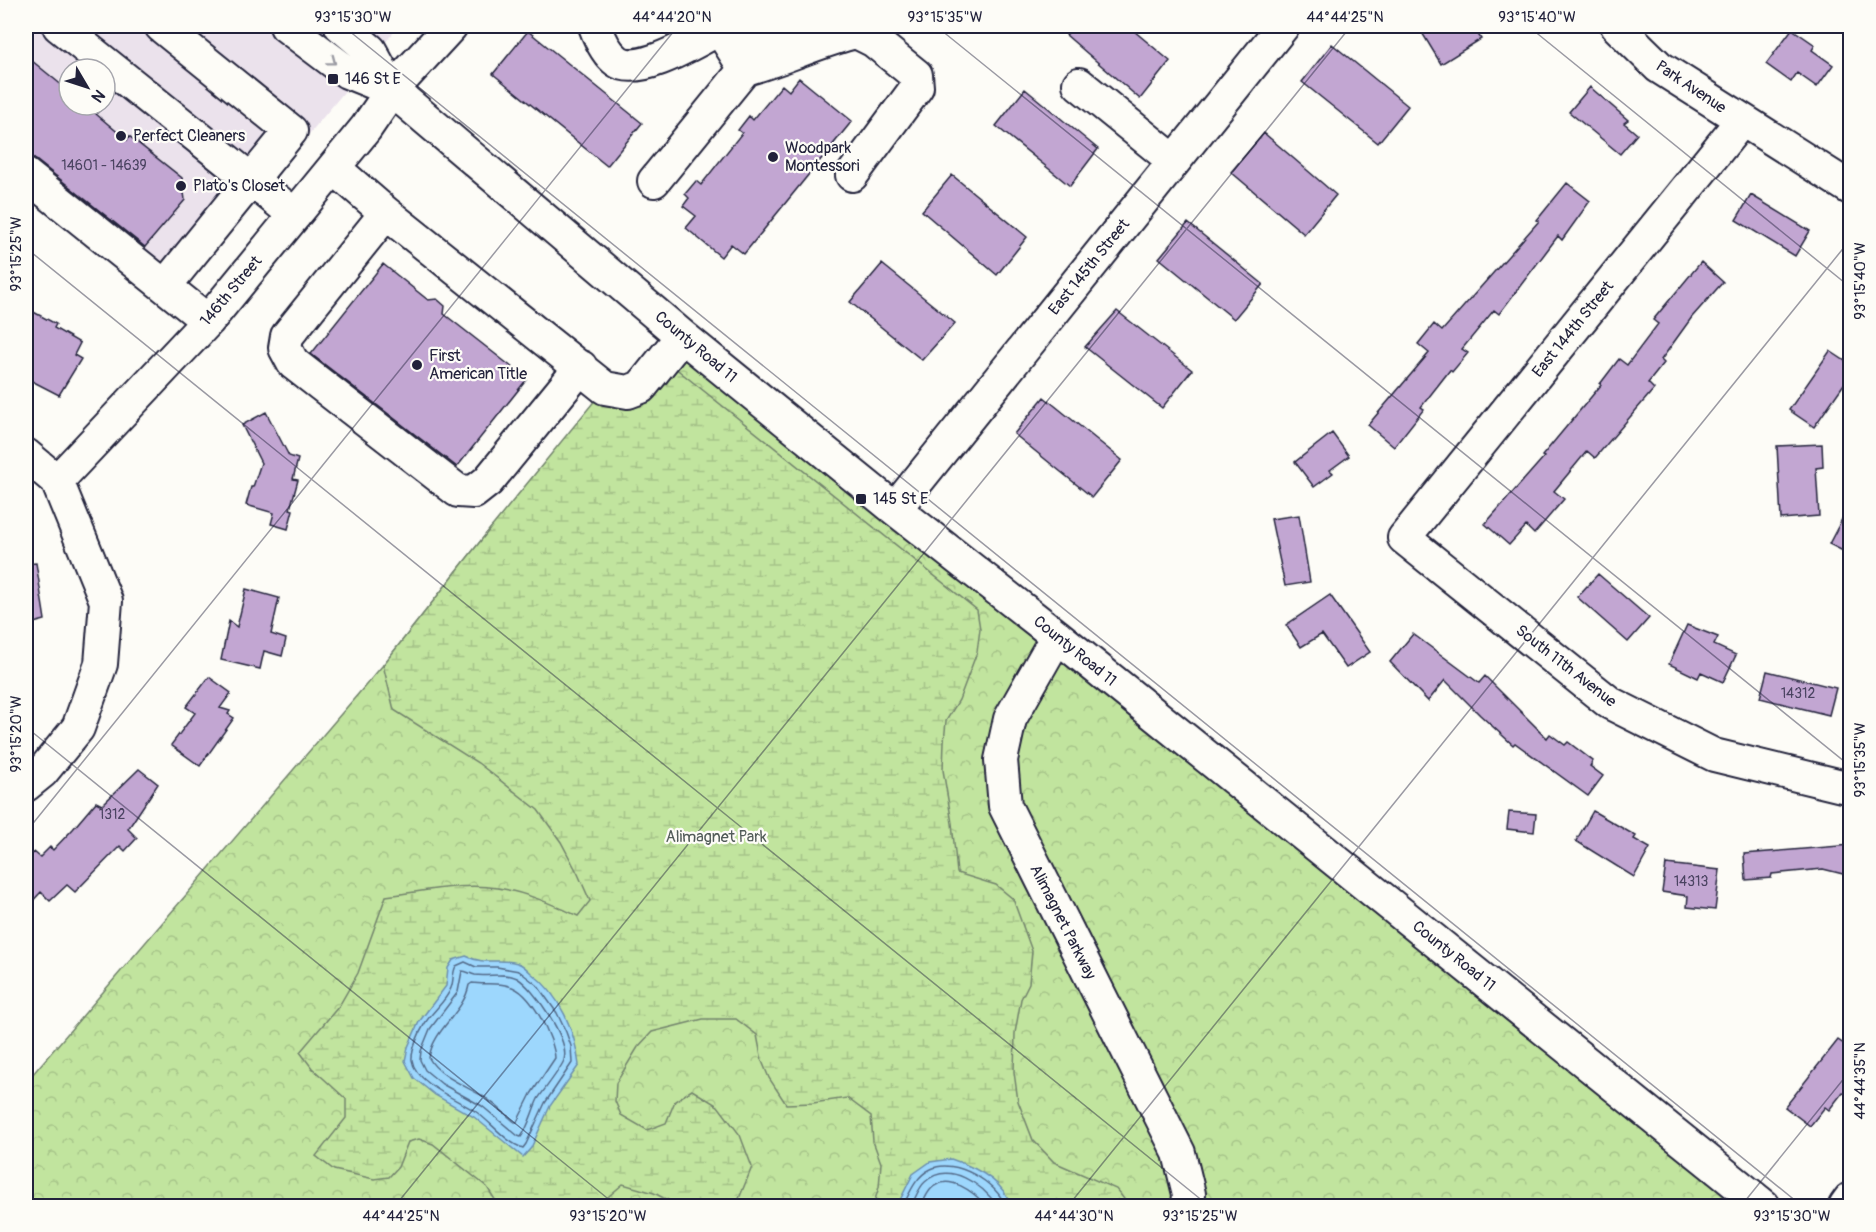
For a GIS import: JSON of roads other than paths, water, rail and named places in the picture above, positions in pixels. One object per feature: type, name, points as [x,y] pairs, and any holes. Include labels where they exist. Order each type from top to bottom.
[{"type":"street","points":[[59,26],[295,215]]},
{"type":"street","points":[[161,26],[291,131],[165,286]]},
{"type":"street","name":"County Road 11","points":[[286,26],[347,72],[392,90],[682,336],[1764,1206]]},
{"type":"street","name":"County Road 11","points":[[341,26],[370,50],[392,90]]},
{"type":"street","name":"146th Street","points":[[57,481],[208,321],[366,128],[392,90],[451,26]]},
{"type":"street","points":[[595,26],[604,45],[616,61],[629,65],[660,60],[779,27]]},
{"type":"street","name":"East 145th Street","points":[[895,509],[1283,26]]},
{"type":"street","name":"Park Avenue","points":[[1617,26],[1659,67],[1851,188]]},
{"type":"street","points":[[728,42],[773,61],[835,37],[856,32],[874,41],[916,75],[917,87],[852,175]]},
{"type":"street","points":[[654,181],[728,42]]},
{"type":"street","points":[[1079,84],[1174,161]]},
{"type":"street","name":"East 144th Street","points":[[1404,538],[1742,120]]},
{"type":"street","points":[[334,168],[386,213],[605,388],[628,392],[641,387],[682,336]]},
{"type":"street","points":[[26,175],[208,321]]},
{"type":"street","points":[[386,213],[287,336],[285,348],[293,363],[458,491],[474,492],[488,481],[581,368]]},
{"type":"street","points":[[26,455],[57,481],[106,601],[101,664],[78,728],[42,772],[26,785]]},
{"type":"street","name":"South 11th Avenue","points":[[1404,538],[1610,703],[1714,755],[1851,788]]},
{"type":"street","name":"Alimagnet Parkway","points":[[1057,636],[1010,719],[1001,760],[1005,806],[1179,1153],[1189,1194],[1188,1206]]},
{"type":"street","points":[[1845,1206],[1851,1200]]},
{"type":"water","points":[[466,956],[480,960],[514,962],[524,967],[550,991],[558,1002],[574,1039],[579,1065],[550,1106],[531,1148],[523,1157],[474,1117],[435,1095],[414,1078],[405,1061],[408,1047],[419,1022],[446,986],[448,968],[453,960]]},
{"type":"water","points":[[951,1159],[970,1166],[995,1182],[1002,1189],[1011,1206],[897,1206],[913,1174],[930,1162]]},
{"type":"place","name":"146 St E","points":[[333,79]]},
{"type":"place","name":"Perfect Cleaners","points":[[121,136]]},
{"type":"place","name":"Woodpark Montessori","points":[[773,157]]},
{"type":"place","name":"Plato's Closet","points":[[181,186]]},
{"type":"place","name":"First American Title","points":[[417,365]]},
{"type":"place","name":"145 St E","points":[[861,499]]},
{"type":"park label","name":"Alimagnet Park","points":[[716,837]]}]
